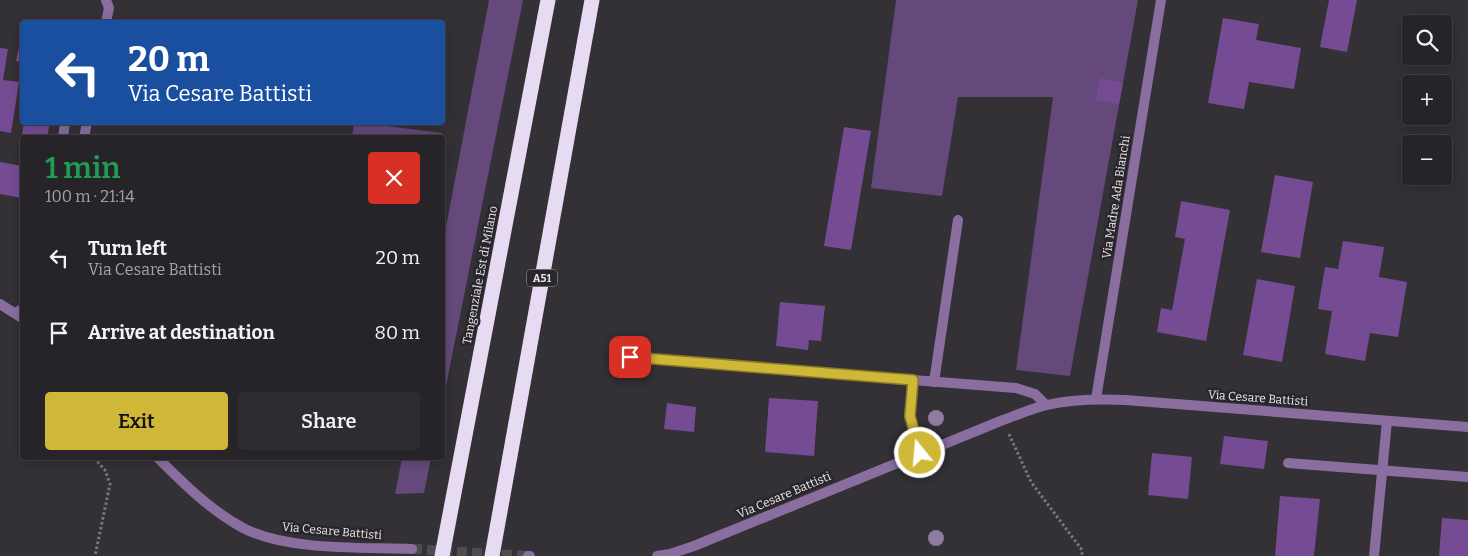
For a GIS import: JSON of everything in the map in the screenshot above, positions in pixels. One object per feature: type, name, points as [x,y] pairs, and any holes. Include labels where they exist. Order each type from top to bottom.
[{"type":"highway","name":"Tangenziale Est di Milano","points":[[441,556],[548,0]]},
{"type":"highway","name":"A51","points":[[492,556],[592,0]]},
{"type":"street","points":[[106,0],[109,8],[106,20]]},
{"type":"street","name":"Via Madre Ada Bianchi","points":[[1096,399],[1161,0]]},
{"type":"street","points":[[934,382],[958,220]]},
{"type":"street","points":[[0,304],[20,313]]},
{"type":"street","points":[[630,357],[1016,388],[1035,394],[1046,405]]},
{"type":"street","points":[[913,380],[910,416],[920,453]]},
{"type":"street","name":"Via Cesare Battisti","points":[[657,556],[694,546],[1003,420],[1046,405],[1070,401],[1096,399],[1468,427]]},
{"type":"street","points":[[1374,556],[1387,421]]},
{"type":"street","name":"Via Cesare Battisti","points":[[160,460],[191,492],[218,512],[244,528],[274,539],[306,544],[412,550]]},
{"type":"street","points":[[1288,463],[1468,477]]},
{"type":"path","points":[[1003,420],[1032,482],[1082,550],[1082,556]]},
{"type":"path","points":[[95,556],[110,484],[105,470],[96,460]]},
{"type":"shaded area","points":[[489,0],[523,0],[445,391],[445,232]]},
{"type":"shaded area","points":[[896,0],[1138,0],[1070,376],[1016,370],[1053,97],[958,97],[942,196],[871,188]]},
{"type":"shaded area","points":[[354,125],[380,125],[442,133],[442,135],[352,135]]},
{"type":"shaded area","points":[[402,460],[431,460],[424,493],[395,494]]},
{"type":"building","points":[[1329,0],[1357,0],[1347,52],[1320,47]]},
{"type":"building","points":[[1223,18],[1259,24],[1256,40],[1301,48],[1294,89],[1249,82],[1244,109],[1208,103]]},
{"type":"building","points":[[20,42],[20,62],[16,61]]},
{"type":"building","points":[[0,48],[8,49],[3,80],[19,82],[11,133],[0,131]]},
{"type":"building","points":[[1100,78],[1123,83],[1119,104],[1096,100]]},
{"type":"building","points":[[24,125],[49,125],[48,135],[22,134]]},
{"type":"building","points":[[844,127],[871,131],[851,250],[824,246]]},
{"type":"building","points":[[0,162],[20,166],[20,198],[0,194]]},
{"type":"building","points":[[1275,175],[1313,182],[1300,258],[1261,252]]},
{"type":"building","points":[[1181,201],[1230,210],[1206,341],[1157,332],[1161,308],[1172,310],[1185,239],[1175,237]]},
{"type":"building","points":[[1343,241],[1384,247],[1379,277],[1407,282],[1398,337],[1370,333],[1365,361],[1325,354],[1332,311],[1318,309],[1325,267],[1338,269]]},
{"type":"building","points":[[1257,279],[1295,286],[1282,362],[1243,355]]},
{"type":"building","points":[[780,302],[825,306],[821,341],[809,340],[808,350],[776,346]]},
{"type":"building","points":[[769,398],[818,401],[814,456],[765,452]]},
{"type":"building","points":[[667,403],[696,407],[694,432],[664,429]]},
{"type":"building","points":[[1224,436],[1268,441],[1264,469],[1220,464]]},
{"type":"building","points":[[1152,453],[1192,457],[1188,499],[1148,495]]},
{"type":"building","points":[[1280,496],[1320,499],[1314,556],[1275,556]]},
{"type":"building","points":[[1442,518],[1468,520],[1468,556],[1439,556]]},
{"type":"tunnel","points":[[412,549],[528,556]]},
{"type":"route","points":[[630,357],[913,380],[910,416],[920,453]]}]
